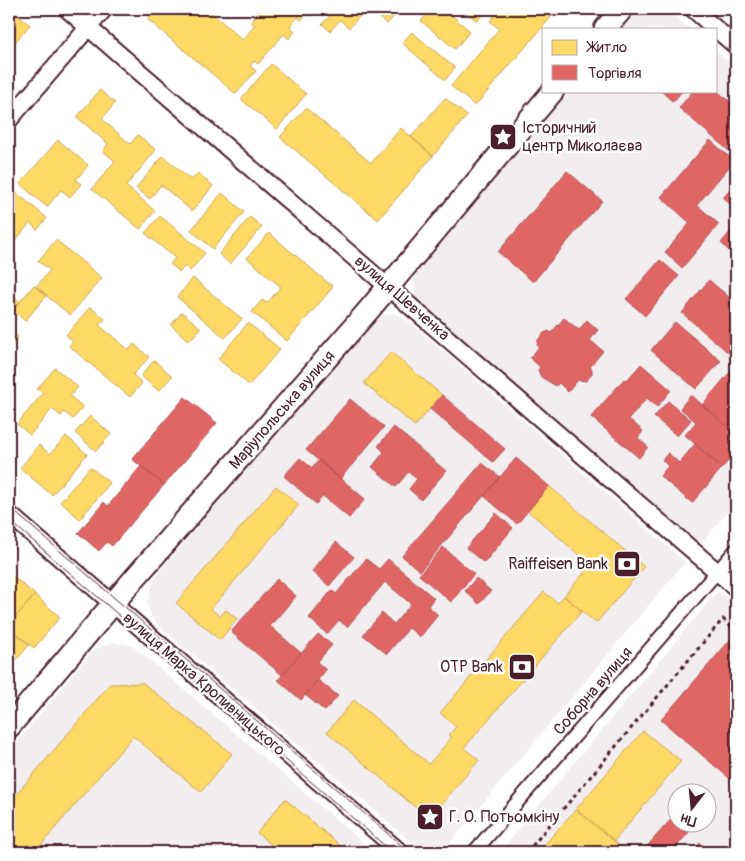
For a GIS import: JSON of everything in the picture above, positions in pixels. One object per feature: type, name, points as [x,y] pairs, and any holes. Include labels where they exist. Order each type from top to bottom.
[{"type":"street","name":"вулиця Шевченка","points":[[67,9],[736,588]]},
{"type":"street","points":[[9,120],[104,9]]},
{"type":"street","points":[[606,28],[622,9]]},
{"type":"street","points":[[693,9],[715,28]]},
{"type":"street","points":[[718,31],[736,46]]},
{"type":"street","name":"Маріупольська вулиця","points":[[9,727],[112,604],[388,286],[552,92]]},
{"type":"street","name":"вулиця Марка Кропивницького","points":[[9,514],[400,852]]},
{"type":"street","name":"Соборна вулиця","points":[[474,852],[736,550]]},
{"type":"path","points":[[526,852],[723,619],[736,631]]},
{"type":"shaded area","points":[[634,9],[665,9],[689,28],[618,28]]},
{"type":"shaded area","points":[[718,53],[736,68],[736,502],[699,546],[426,310],[415,296],[413,280],[419,265],[564,92],[718,92]]},
{"type":"shaded area","points":[[394,313],[411,323],[685,562],[442,852],[423,852],[158,625],[151,616],[147,604],[155,577],[363,328],[380,316]]},
{"type":"shaded area","points":[[716,593],[722,593],[736,606],[736,852],[500,852]]},
{"type":"shaded area","points":[[114,642],[132,646],[140,652],[374,852],[9,852],[9,752],[93,650]]},
{"type":"building: Житло","points":[[9,9],[30,25],[9,49]]},
{"type":"building: Житло","points":[[156,9],[207,9],[243,40],[255,25],[251,22],[262,9],[310,9],[313,12],[310,16],[307,14],[301,20],[298,17],[290,26],[295,31],[289,39],[284,34],[258,64],[254,61],[250,66],[256,71],[236,94],[147,19]]},
{"type":"building: Житло","points":[[321,9],[361,9],[364,11],[349,28],[340,20],[330,31],[322,24],[330,16]]},
{"type":"building: Житло","points":[[369,9],[400,9],[387,24]]},
{"type":"building: Житло","points":[[432,9],[444,9],[470,31],[455,49],[421,21]]},
{"type":"building: Житло","points":[[462,9],[487,9],[477,21]]},
{"type":"building: Житло","points":[[500,9],[558,9],[475,106],[451,86],[499,29],[490,21]]},
{"type":"building: Житло","points":[[412,32],[455,68],[445,80],[402,43]]},
{"type":"building: Житло","points":[[271,64],[306,94],[277,129],[241,99]]},
{"type":"building: Житло","points":[[100,90],[115,103],[102,119],[130,144],[138,135],[156,150],[126,186],[155,211],[140,229],[92,189],[115,161],[103,151],[108,144],[77,117]]},
{"type":"building: Житло","points":[[445,98],[467,116],[433,156],[411,137]]},
{"type":"building: Житло","points":[[306,108],[371,163],[401,128],[433,156],[378,220],[280,137]]},
{"type":"building: Житло","points":[[58,140],[88,165],[76,180],[81,184],[70,197],[61,190],[47,207],[20,184]]},
{"type":"building: Житло","points":[[163,156],[191,180],[198,173],[213,186],[192,211],[161,185],[150,199],[136,188]]},
{"type":"building: Житло","points":[[14,191],[47,218],[37,230],[30,223],[15,241],[9,236],[9,197]]},
{"type":"building: Житло","points":[[222,193],[244,212],[213,249],[191,230]]},
{"type":"building: Житло","points":[[160,216],[205,253],[190,271],[185,266],[180,272],[170,264],[175,258],[145,233]]},
{"type":"building: Житло","points":[[250,217],[262,227],[230,264],[219,254]]},
{"type":"building: Житло","points":[[269,233],[333,287],[287,341],[252,312],[262,300],[267,303],[281,287],[247,258]]},
{"type":"building: Житло","points":[[56,240],[102,278],[70,315],[36,287],[50,270],[38,261]]},
{"type":"building: Житло","points":[[193,278],[242,319],[225,338],[177,297]]},
{"type":"building: Житло","points":[[34,285],[47,295],[25,321],[13,310]]},
{"type":"building: Житло","points":[[9,293],[20,302],[9,315]]},
{"type":"building: Житло","points":[[90,307],[105,319],[99,325],[129,350],[134,344],[149,357],[133,375],[142,383],[130,397],[69,346],[73,341],[66,335]]},
{"type":"building: Житло","points":[[182,312],[201,328],[189,341],[171,325]]},
{"type":"building: Житло","points":[[248,323],[280,349],[249,385],[218,359]]},
{"type":"building: Житло","points":[[9,330],[18,337],[9,348]]},
{"type":"building: Житло","points":[[391,352],[442,395],[415,426],[364,383]]},
{"type":"building: Житло","points":[[154,360],[172,376],[159,391],[141,376]]},
{"type":"building: Житло","points":[[55,368],[78,387],[70,396],[83,407],[73,419],[64,412],[61,416],[52,409],[30,435],[17,424],[43,393],[37,389]]},
{"type":"building: Житло","points":[[90,416],[111,434],[96,451],[75,433]]},
{"type":"building: Житло","points":[[66,436],[87,454],[52,495],[20,468],[39,445],[50,454]]},
{"type":"building: Житло","points":[[90,467],[110,483],[80,519],[60,502]]},
{"type":"building: Житло","points":[[276,486],[299,505],[211,609],[220,616],[226,610],[237,619],[220,640],[176,603]]},
{"type":"building: Житло","points":[[549,486],[644,567],[596,623],[564,596],[591,565],[528,511]]},
{"type":"building: Житло","points":[[9,573],[35,595],[9,624]]},
{"type":"building: Житло","points":[[544,592],[558,603],[564,596],[582,611],[464,748],[479,760],[429,819],[327,732],[354,700],[429,764],[452,737],[449,735],[456,727],[440,713]]},
{"type":"building: Житло","points":[[35,595],[60,617],[34,648],[9,627],[9,624]]},
{"type":"building: Житло","points":[[9,627],[29,645],[9,669]]},
{"type":"building: Житло","points":[[143,683],[232,754],[201,792],[133,736],[35,852],[9,852],[9,803],[110,684]]},
{"type":"building: Житло","points":[[643,731],[681,761],[614,841],[576,809]]},
{"type":"building: Житло","points":[[285,799],[348,852],[280,852],[257,833]]},
{"type":"building: Житло","points":[[576,809],[614,841],[627,852],[538,852]]},
{"type":"building: Торгівля","points":[[662,92],[681,92],[673,102]]},
{"type":"building: Торгівля","points":[[692,92],[718,92],[736,107],[736,157],[679,108]]},
{"type":"building: Торгівля","points":[[710,140],[734,161],[697,205],[719,224],[682,268],[665,252],[690,223],[661,197]]},
{"type":"building: Торгівля","points":[[567,171],[602,201],[533,282],[498,252]]},
{"type":"building: Торгівля","points":[[736,183],[736,209],[723,198]]},
{"type":"building: Торгівля","points":[[736,225],[736,258],[721,243]]},
{"type":"building: Торгівля","points":[[660,260],[679,276],[645,316],[626,299]]},
{"type":"building: Торгівля","points":[[709,280],[736,303],[736,351],[734,349],[730,354],[682,313]]},
{"type":"building: Торгівля","points":[[564,318],[579,330],[587,320],[598,330],[590,340],[603,351],[590,367],[592,374],[586,381],[578,380],[568,392],[559,383],[556,386],[541,377],[538,370],[540,367],[530,358],[539,347],[537,345],[538,340],[544,333],[549,331],[551,333]]},
{"type":"building: Торгівля","points":[[675,322],[721,361],[696,389],[651,350]]},
{"type":"building: Торгівля","points":[[641,364],[671,390],[657,407],[647,398],[629,419],[643,431],[638,438],[648,447],[639,458],[591,417],[624,379],[627,380]]},
{"type":"building: Торгівля","points":[[736,365],[736,434],[702,405]]},
{"type":"building: Торгівля","points":[[442,395],[505,449],[493,462],[430,409]]},
{"type":"building: Торгівля","points":[[691,395],[736,434],[736,452],[722,468],[685,435],[696,422],[680,408]]},
{"type":"building: Торгівля","points":[[185,397],[217,423],[164,485],[132,459]]},
{"type":"building: Торгівля","points":[[350,399],[384,427],[340,479],[306,450]]},
{"type":"building: Торгівля","points":[[668,401],[691,420],[677,436],[654,417]]},
{"type":"building: Торгівля","points":[[394,427],[446,471],[421,500],[409,489],[417,479],[408,472],[396,487],[372,467],[384,452],[378,446]]},
{"type":"building: Торгівля","points":[[695,444],[722,468],[692,503],[660,476],[668,466],[662,460],[668,453],[679,463]]},
{"type":"building: Торгівля","points":[[300,458],[312,468],[319,460],[365,499],[349,518],[323,496],[316,504],[284,476]]},
{"type":"building: Торгівля","points":[[516,458],[549,486],[517,524],[484,496]]},
{"type":"building: Торгівля","points":[[482,463],[500,477],[420,571],[402,556]]},
{"type":"building: Торгівля","points":[[141,466],[164,485],[112,546],[107,542],[99,551],[78,533],[104,502],[108,506]]},
{"type":"building: Торгівля","points":[[496,513],[513,528],[484,563],[466,548]]},
{"type":"building: Торгівля","points":[[336,542],[354,557],[329,586],[312,571]]},
{"type":"building: Торгівля","points":[[443,547],[474,574],[451,602],[419,575]]},
{"type":"building: Торгівля","points":[[366,559],[379,569],[388,559],[434,598],[428,606],[438,615],[420,637],[409,628],[387,654],[363,635],[382,613],[394,624],[411,604],[385,582],[347,627],[339,620],[327,634],[309,618],[332,590],[336,594]]},
{"type":"building: Торгівля","points":[[476,578],[491,591],[479,604],[465,591]]},
{"type":"building: Торгівля","points":[[277,579],[296,596],[270,626],[301,653],[282,675],[231,632]]},
{"type":"building: Торгівля","points":[[318,634],[332,645],[317,662],[326,670],[301,700],[278,680]]},
{"type":"building: Торгівля","points":[[730,640],[736,645],[736,784],[661,720]]},
{"type":"building: Торгівля","points":[[318,680],[338,696],[325,711],[305,695]]},
{"type":"building: Торгівля","points":[[668,823],[668,834],[687,834],[672,852],[642,852]]},
{"type":"building: Торгівля","points":[[700,843],[711,852],[693,852]]},
{"type":"tram line","points":[[9,507],[409,852]]},
{"type":"tram line","points":[[9,520],[392,852]]},
{"type":"place","name":"Історичний центр Миколаєва","points":[[503,137]]},
{"type":"place","name":"Raiffeisen Bank","points":[[627,564]]},
{"type":"place","name":"OTP Bank","points":[[522,667]]},
{"type":"place","name":"Г. О. Потьомкіну","points":[[430,817]]}]
